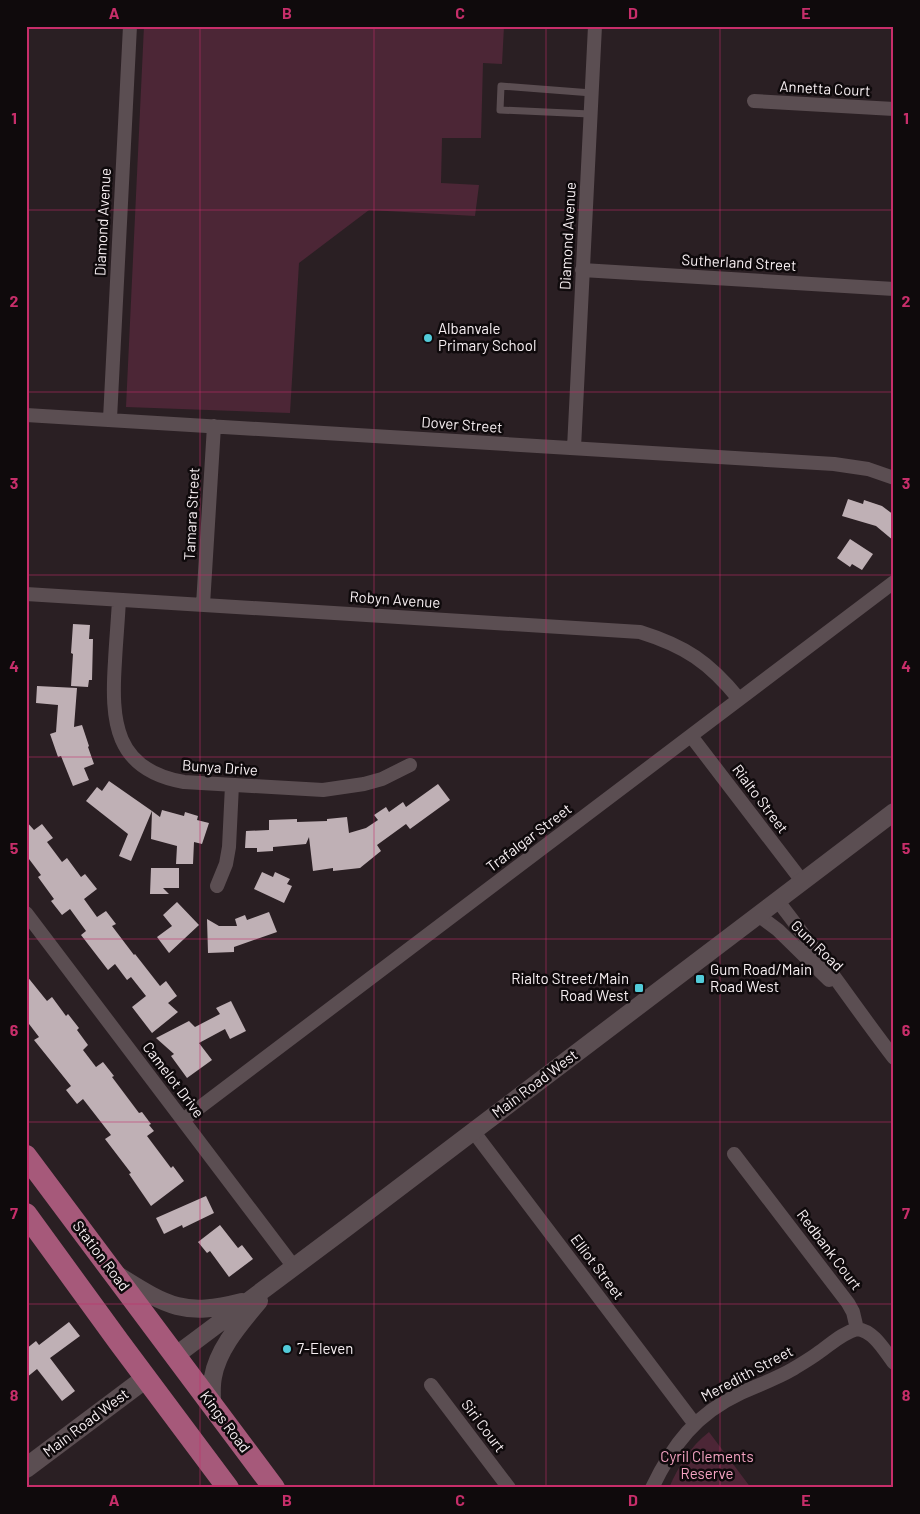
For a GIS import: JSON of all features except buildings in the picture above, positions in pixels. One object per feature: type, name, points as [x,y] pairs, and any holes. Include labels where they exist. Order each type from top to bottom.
[{"type":"main road","name":"Station Road","points":[[26,1156],[175,1356]]},
{"type":"main road","points":[[26,1214],[228,1488]]},
{"type":"main road","points":[[146,1378],[175,1356]]},
{"type":"main road","name":"Kings Road","points":[[175,1356],[274,1488]]},
{"type":"main road","name":"Main Road West","points":[[26,1468],[146,1378]]},
{"type":"street","name":"Diamond Avenue","points":[[110,420],[130,26]]},
{"type":"street","name":"Diamond Avenue","points":[[574,448],[595,26]]},
{"type":"street","name":"Annetta Court","points":[[754,101],[894,109]]},
{"type":"street","name":"Sutherland Street","points":[[582,270],[894,289]]},
{"type":"street","name":"Dover Street","points":[[26,414],[834,464],[868,469],[894,478]]},
{"type":"street","name":"Tamara Street","points":[[203,604],[214,426]]},
{"type":"street","name":"Trafalgar Street","points":[[183,1120],[894,582]]},
{"type":"street","name":"Robyn Avenue","points":[[26,594],[640,632],[675,644],[693,655],[710,667],[723,680],[738,700]]},
{"type":"street","name":"Bunya Drive","points":[[119,600],[114,686],[116,726],[121,740],[140,763],[152,772],[167,779],[184,782],[323,790],[344,788],[382,779],[410,765]]},
{"type":"street","name":"Rialto Street","points":[[692,736],[802,882]]},
{"type":"street","points":[[217,886],[226,864],[230,847],[232,785]]},
{"type":"street","name":"Main Road West","points":[[175,1356],[894,812]]},
{"type":"street","name":"Gum Road","points":[[777,900],[813,946],[851,1002],[894,1058]]},
{"type":"street","name":"Camelot Drive","points":[[26,913],[294,1267]]},
{"type":"street","name":"Gum Road","points":[[758,916],[778,930],[851,1002]]},
{"type":"street","name":"Elliot Street","points":[[473,1131],[694,1423]]},
{"type":"street","name":"Redbank Court","points":[[734,1154],[848,1303],[853,1312],[857,1329]]},
{"type":"street","points":[[112,1271],[164,1303],[181,1308],[212,1308],[249,1300]]},
{"type":"street","points":[[212,1404],[213,1376],[222,1352],[244,1319],[277,1280]]},
{"type":"street","points":[[857,1329],[868,1332],[873,1336],[894,1363]]},
{"type":"street","name":"Meredith Street","points":[[652,1488],[670,1455],[694,1423],[722,1403],[791,1370],[842,1335],[857,1329]]},
{"type":"street","name":"Siri Court","points":[[431,1385],[509,1488]]},
{"type":"lane","points":[[590,114],[500,110],[501,86],[592,93]]},
{"type":"green space","points":[[144,26],[504,26],[502,64],[483,63],[481,138],[442,138],[441,183],[479,185],[475,216],[369,210],[299,263],[290,413],[126,407]]},
{"type":"green space","name":"Cyril Clements Reserve","points":[[709,1432],[751,1488],[669,1488],[686,1457]]},
{"type":"place","name":"Albanvale Primary School","points":[[428,338]]},
{"type":"place","name":"Gum Road/Main Road West","points":[[700,979]]},
{"type":"place","name":"Rialto Street/Main Road West","points":[[639,988]]},
{"type":"place","name":"7-Eleven","points":[[287,1349]]}]
